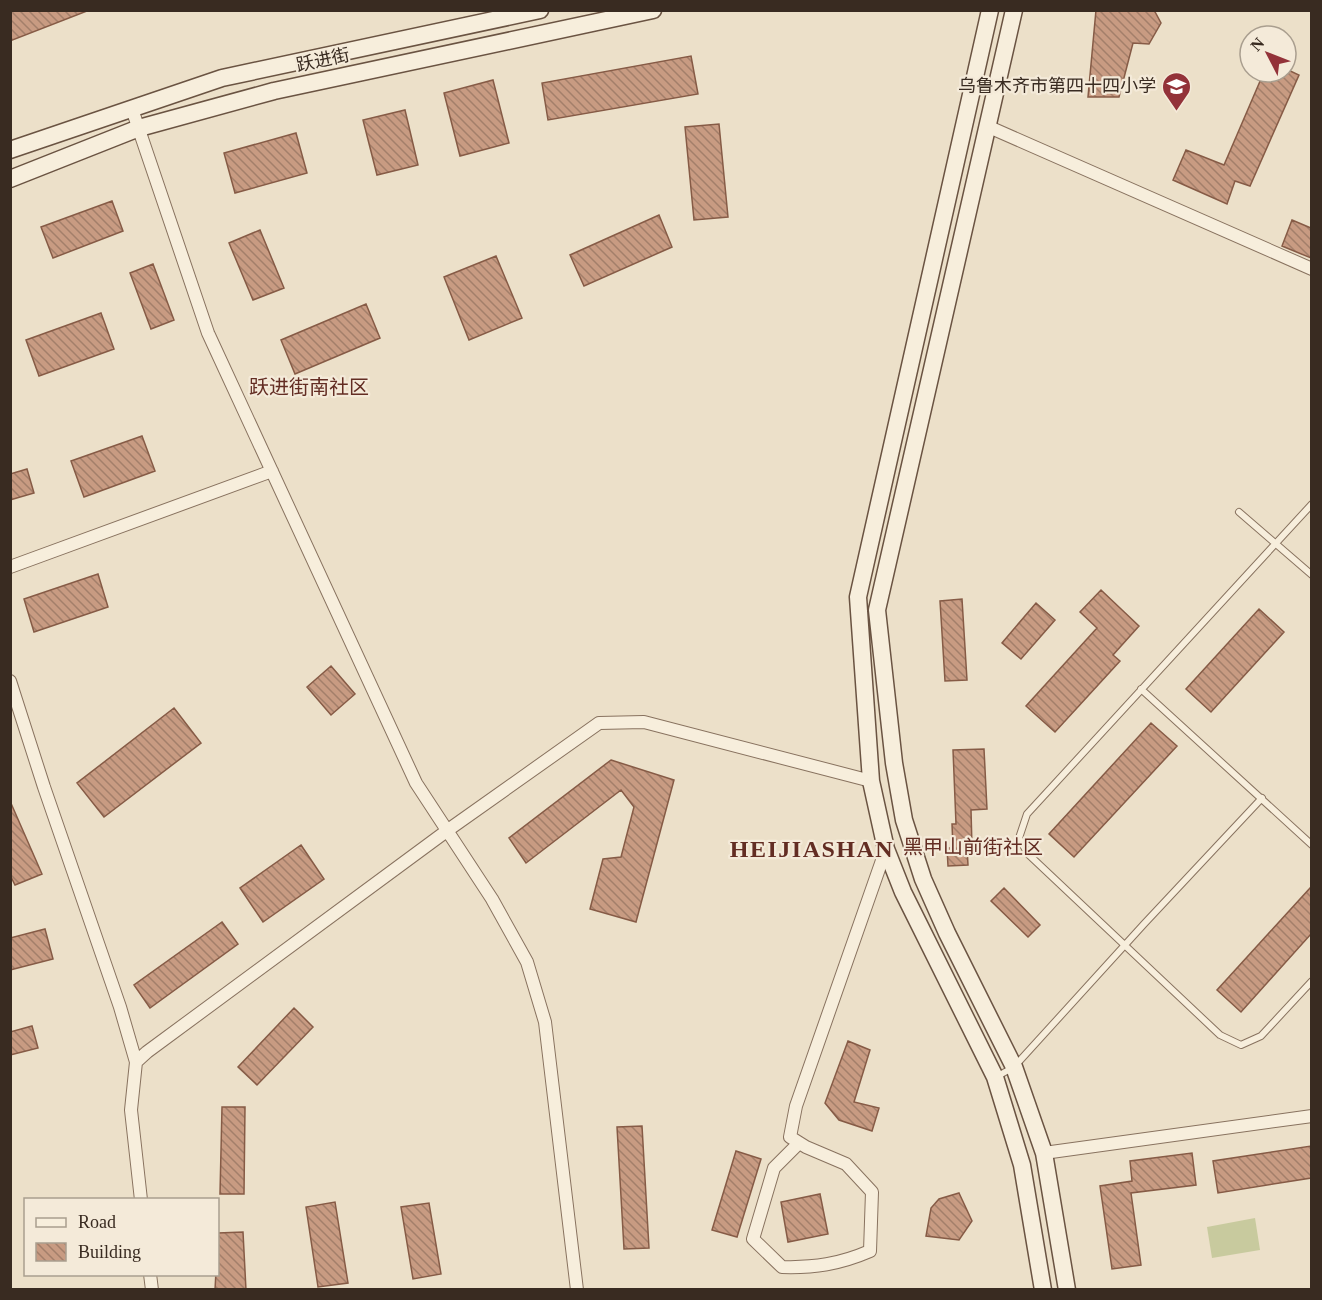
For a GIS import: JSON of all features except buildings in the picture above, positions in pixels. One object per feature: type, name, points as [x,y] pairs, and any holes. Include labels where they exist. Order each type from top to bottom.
[{"type":"street","name":"跃进街","points":[[10,150],[222,78],[540,10]]},
{"type":"street","name":"跃进街","points":[[10,179],[139,128],[274,91],[653,10]]},
{"type":"street","points":[[990,10],[858,597],[871,781],[886,849],[903,892],[995,1077],[1022,1165],[1042,1290]]},
{"type":"street","points":[[1014,10],[877,610],[894,763],[904,820],[923,879],[947,933],[1014,1067],[1044,1153],[1067,1290]]},
{"type":"street","points":[[132,109],[208,333],[416,783],[492,899],[527,962],[545,1022],[577,1290]]},
{"type":"street","points":[[988,127],[1311,268]]},
{"type":"street","points":[[41,140],[52,143],[56,155],[47,165]]},
{"type":"street","points":[[10,567],[272,471]]},
{"type":"street","points":[[10,681],[120,1007],[136,1062],[131,1110],[141,1198]]},
{"type":"street","points":[[136,1062],[448,830],[599,723],[644,722],[871,781]]},
{"type":"street","points":[[800,1143],[774,1168],[753,1239],[782,1267],[808,1268],[848,1260],[870,1251],[872,1192],[846,1164],[790,1137],[796,1106],[886,849]]},
{"type":"street","points":[[1044,1153],[1311,1116]]},
{"type":"lane","points":[[1311,504],[1027,814],[1019,838],[1028,854],[1220,1035],[1240,1045],[1261,1036],[1311,981]]},
{"type":"lane","points":[[1239,512],[1311,575]]},
{"type":"lane","points":[[1141,690],[1311,845]]},
{"type":"lane","points":[[995,1077],[1014,1067],[1262,798]]},
{"type":"green space","points":[[1255,1218],[1260,1250],[1212,1258],[1207,1227]]},
{"type":"place","name":"乌鲁木齐市第四十四小学","points":[[1177,112]]},
{"type":"district","name":"跃进街南社区","points":[[309,387]]},
{"type":"district","name":"黑甲山前街社区","points":[[973,847]]},
{"type":"district","name":"HEIJIASHAN","points":[[812,849]]}]
